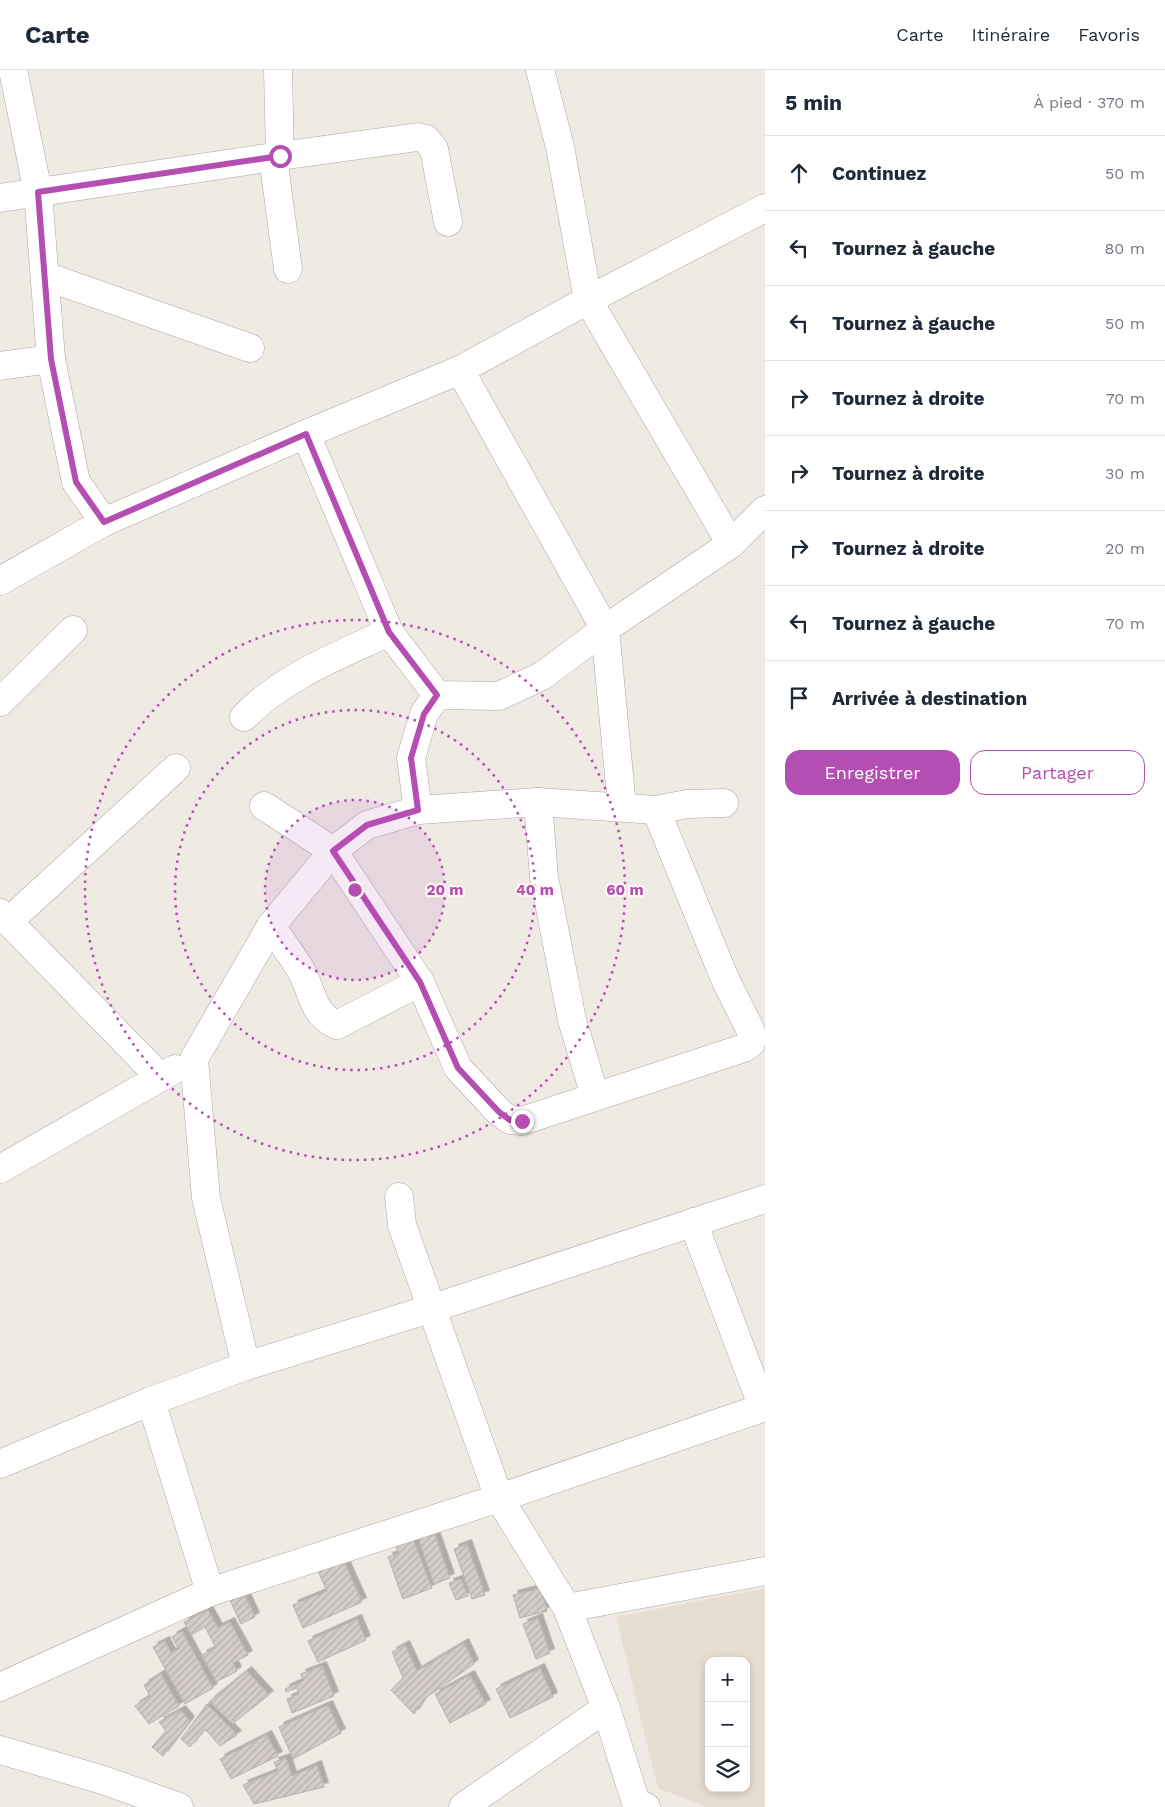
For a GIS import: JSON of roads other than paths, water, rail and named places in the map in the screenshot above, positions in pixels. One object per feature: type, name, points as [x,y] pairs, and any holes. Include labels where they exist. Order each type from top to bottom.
[{"type":"street","points":[[13,70],[38,192],[51,359],[76,482],[104,522]]},
{"type":"street","points":[[278,70],[276,156],[288,269]]},
{"type":"street","points":[[540,70],[560,147],[588,300],[731,544]]},
{"type":"street","points":[[0,198],[276,156],[418,138],[426,139],[434,149],[448,222]]},
{"type":"street","points":[[0,581],[104,522],[306,434],[460,370],[588,300],[765,208]]},
{"type":"street","points":[[45,276],[250,348]]},
{"type":"street","points":[[0,366],[51,359]]},
{"type":"street","points":[[460,370],[605,629],[622,806]]},
{"type":"street","points":[[306,434],[389,632],[437,695]]},
{"type":"street","points":[[437,695],[499,696],[542,676],[605,629],[731,544],[765,510]]},
{"type":"street","points":[[0,702],[73,630]]},
{"type":"street","points":[[244,717],[259,702],[295,677],[389,632]]},
{"type":"street","points":[[418,810],[411,758],[424,714],[437,695]]},
{"type":"street","points":[[160,1077],[4,917],[176,768]]},
{"type":"street","points":[[538,802],[544,877],[572,1020],[595,1096]]},
{"type":"street","points":[[0,1168],[194,1059],[271,926],[333,851],[367,825],[418,810],[538,802],[622,806],[656,810],[687,804],[724,803]]},
{"type":"street","points":[[264,806],[333,851],[420,982],[458,1068],[499,1112],[510,1120],[522,1121],[744,1048],[751,1043],[751,1031],[725,979],[656,810]]},
{"type":"street","points":[[271,926],[302,972],[317,1010],[326,1020],[337,1025],[420,982]]},
{"type":"street","points":[[194,1059],[206,1198],[246,1366]]},
{"type":"street","points":[[399,1198],[402,1225],[499,1498],[566,1608],[606,1708],[636,1803],[646,1807]]},
{"type":"street","points":[[0,1464],[151,1401],[246,1366],[433,1308],[765,1200]]},
{"type":"street","points":[[0,1687],[210,1592],[499,1498],[764,1407],[693,1222]]},
{"type":"street","points":[[151,1401],[210,1592]]},
{"type":"street","points":[[566,1608],[765,1571]]},
{"type":"street","points":[[463,1807],[606,1708]]},
{"type":"street","points":[[0,1750],[103,1780],[179,1807]]},
{"type":"street","points":[[103,1780],[110,1807]]}]
